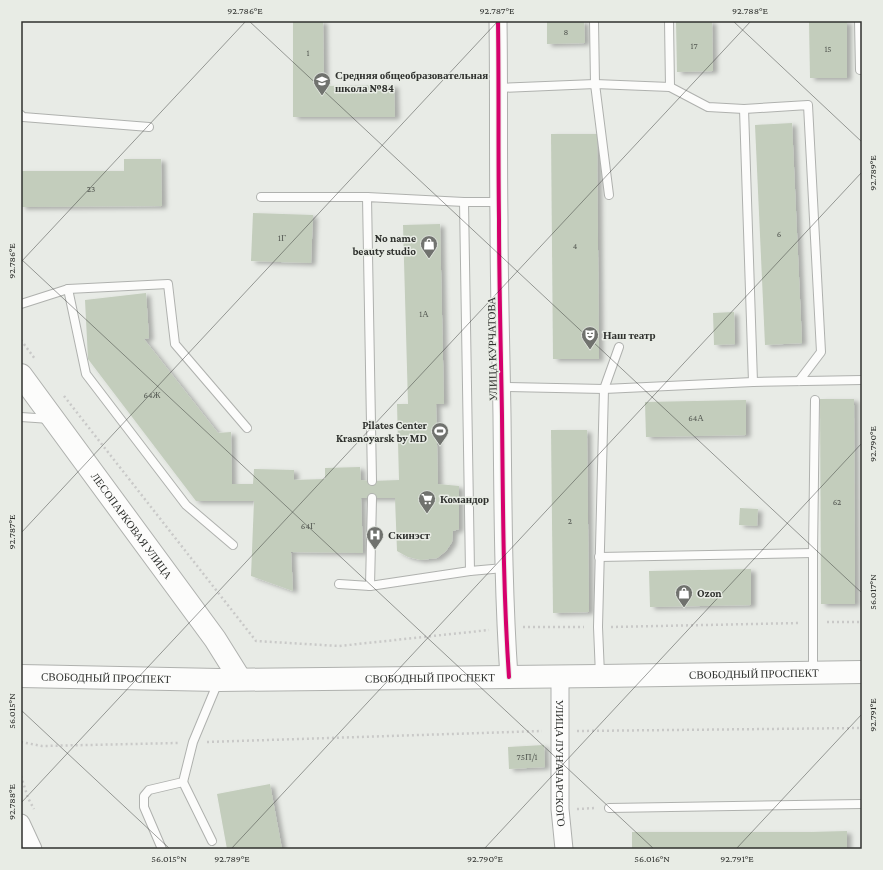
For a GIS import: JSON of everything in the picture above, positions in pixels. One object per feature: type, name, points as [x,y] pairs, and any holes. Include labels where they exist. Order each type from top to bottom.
[{"type":"main road","name":"ЛЕСОПАРКОВАЯ УЛИЦА","points":[[21,375],[215,639],[240,679]]},
{"type":"main road","name":"СВОБОДНЫЙ ПРОСПЕКТ","points":[[21,676],[219,680],[862,672]]},
{"type":"street","name":"УЛИЦА КУРЧАТОВА","points":[[498,21],[498,202],[504,568],[505,627],[509,677]]},
{"type":"street","name":"УЛИЦА ЛУНАЧАРСКОГО","points":[[560,676],[560,809],[564,849]]},
{"type":"street","points":[[21,823],[33,849]]},
{"type":"lane","points":[[594,21],[594,84],[609,195]]},
{"type":"lane","points":[[669,21],[670,87]]},
{"type":"lane","points":[[859,21],[860,70],[862,70]]},
{"type":"lane","points":[[499,88],[594,84],[670,87],[708,107],[744,109],[808,105],[821,352],[799,381]]},
{"type":"lane","points":[[744,109],[753,382]]},
{"type":"lane","points":[[21,115],[23,117],[149,128]]},
{"type":"lane","points":[[261,197],[367,197],[464,202],[498,202]]},
{"type":"lane","points":[[367,197],[372,481]]},
{"type":"lane","points":[[464,202],[470,571]]},
{"type":"lane","points":[[21,304],[68,289],[168,284],[174,344],[247,428]]},
{"type":"lane","points":[[68,289],[86,374],[186,505],[233,545]]},
{"type":"lane","points":[[600,676],[598,627],[604,389],[620,348]]},
{"type":"lane","points":[[502,387],[604,389],[753,382],[862,380]]},
{"type":"lane","points":[[814,673],[813,553],[816,400]]},
{"type":"lane","points":[[21,417],[54,419]]},
{"type":"lane","points":[[370,586],[372,498]]},
{"type":"lane","points":[[600,557],[813,553]]},
{"type":"lane","points":[[339,584],[370,586],[470,571],[504,568]]},
{"type":"lane","points":[[212,841],[183,782],[193,742],[219,680]]},
{"type":"lane","points":[[162,849],[144,807],[144,796],[149,790],[183,782]]},
{"type":"lane","points":[[609,808],[862,804]]},
{"type":"path","points":[[21,742],[42,746],[560,731],[862,728]]},
{"type":"path","points":[[560,809],[609,808]]},
{"type":"building","points":[[293,21],[323,21],[324,86],[394,85],[395,117],[293,117]]},
{"type":"building","points":[[547,21],[584,21],[585,43],[547,44]]},
{"type":"building","points":[[676,21],[712,21],[713,71],[677,72]]},
{"type":"building","points":[[809,21],[847,21],[847,78],[810,78]]},
{"type":"building","points":[[792,123],[802,343],[765,345],[755,125]]},
{"type":"building","points":[[551,134],[597,134],[599,359],[553,359]]},
{"type":"building","points":[[124,159],[161,159],[162,206],[21,207],[21,171],[124,171]]},
{"type":"building","points":[[253,213],[313,215],[311,263],[251,261]]},
{"type":"building","points":[[440,224],[444,404],[436,404],[438,484],[459,486],[459,529],[453,531],[452,542],[446,551],[437,558],[421,560],[408,557],[397,551],[395,498],[361,498],[363,553],[291,552],[293,591],[251,576],[254,501],[196,501],[88,359],[85,300],[146,293],[149,338],[144,339],[218,433],[231,432],[232,484],[253,484],[254,469],[294,470],[294,480],[325,479],[325,468],[360,467],[361,480],[399,480],[397,404],[408,404],[403,225]]},
{"type":"building","points":[[734,312],[735,344],[714,345],[713,313]]},
{"type":"building","points":[[820,399],[854,399],[855,604],[821,604]]},
{"type":"building","points":[[746,400],[746,435],[646,437],[645,402]]},
{"type":"building","points":[[551,430],[587,430],[589,612],[553,613]]},
{"type":"building","points":[[740,508],[758,509],[757,526],[739,525]]},
{"type":"building","points":[[751,569],[751,605],[650,607],[649,571]]},
{"type":"building","points":[[544,745],[545,767],[509,769],[508,747]]},
{"type":"building","points":[[270,784],[282,849],[227,849],[217,794]]},
{"type":"building","points":[[847,831],[847,849],[632,849],[632,832]]},
{"type":"cycle path","points":[[498,21],[499,268],[503,514],[509,677]]},
{"type":"place","name":"Средняя общеобразовательная школа №84","points":[[322,96]]},
{"type":"place","name":"No name beauty studio","points":[[429,259]]},
{"type":"place","name":"Наш театр","points":[[590,350]]},
{"type":"place","name":"Pilates Center Krasnoyarsk by MD","points":[[440,446]]},
{"type":"place","name":"Командор","points":[[427,514]]},
{"type":"place","name":"Скинэст","points":[[375,550]]},
{"type":"place","name":"Ozon","points":[[684,608]]}]
